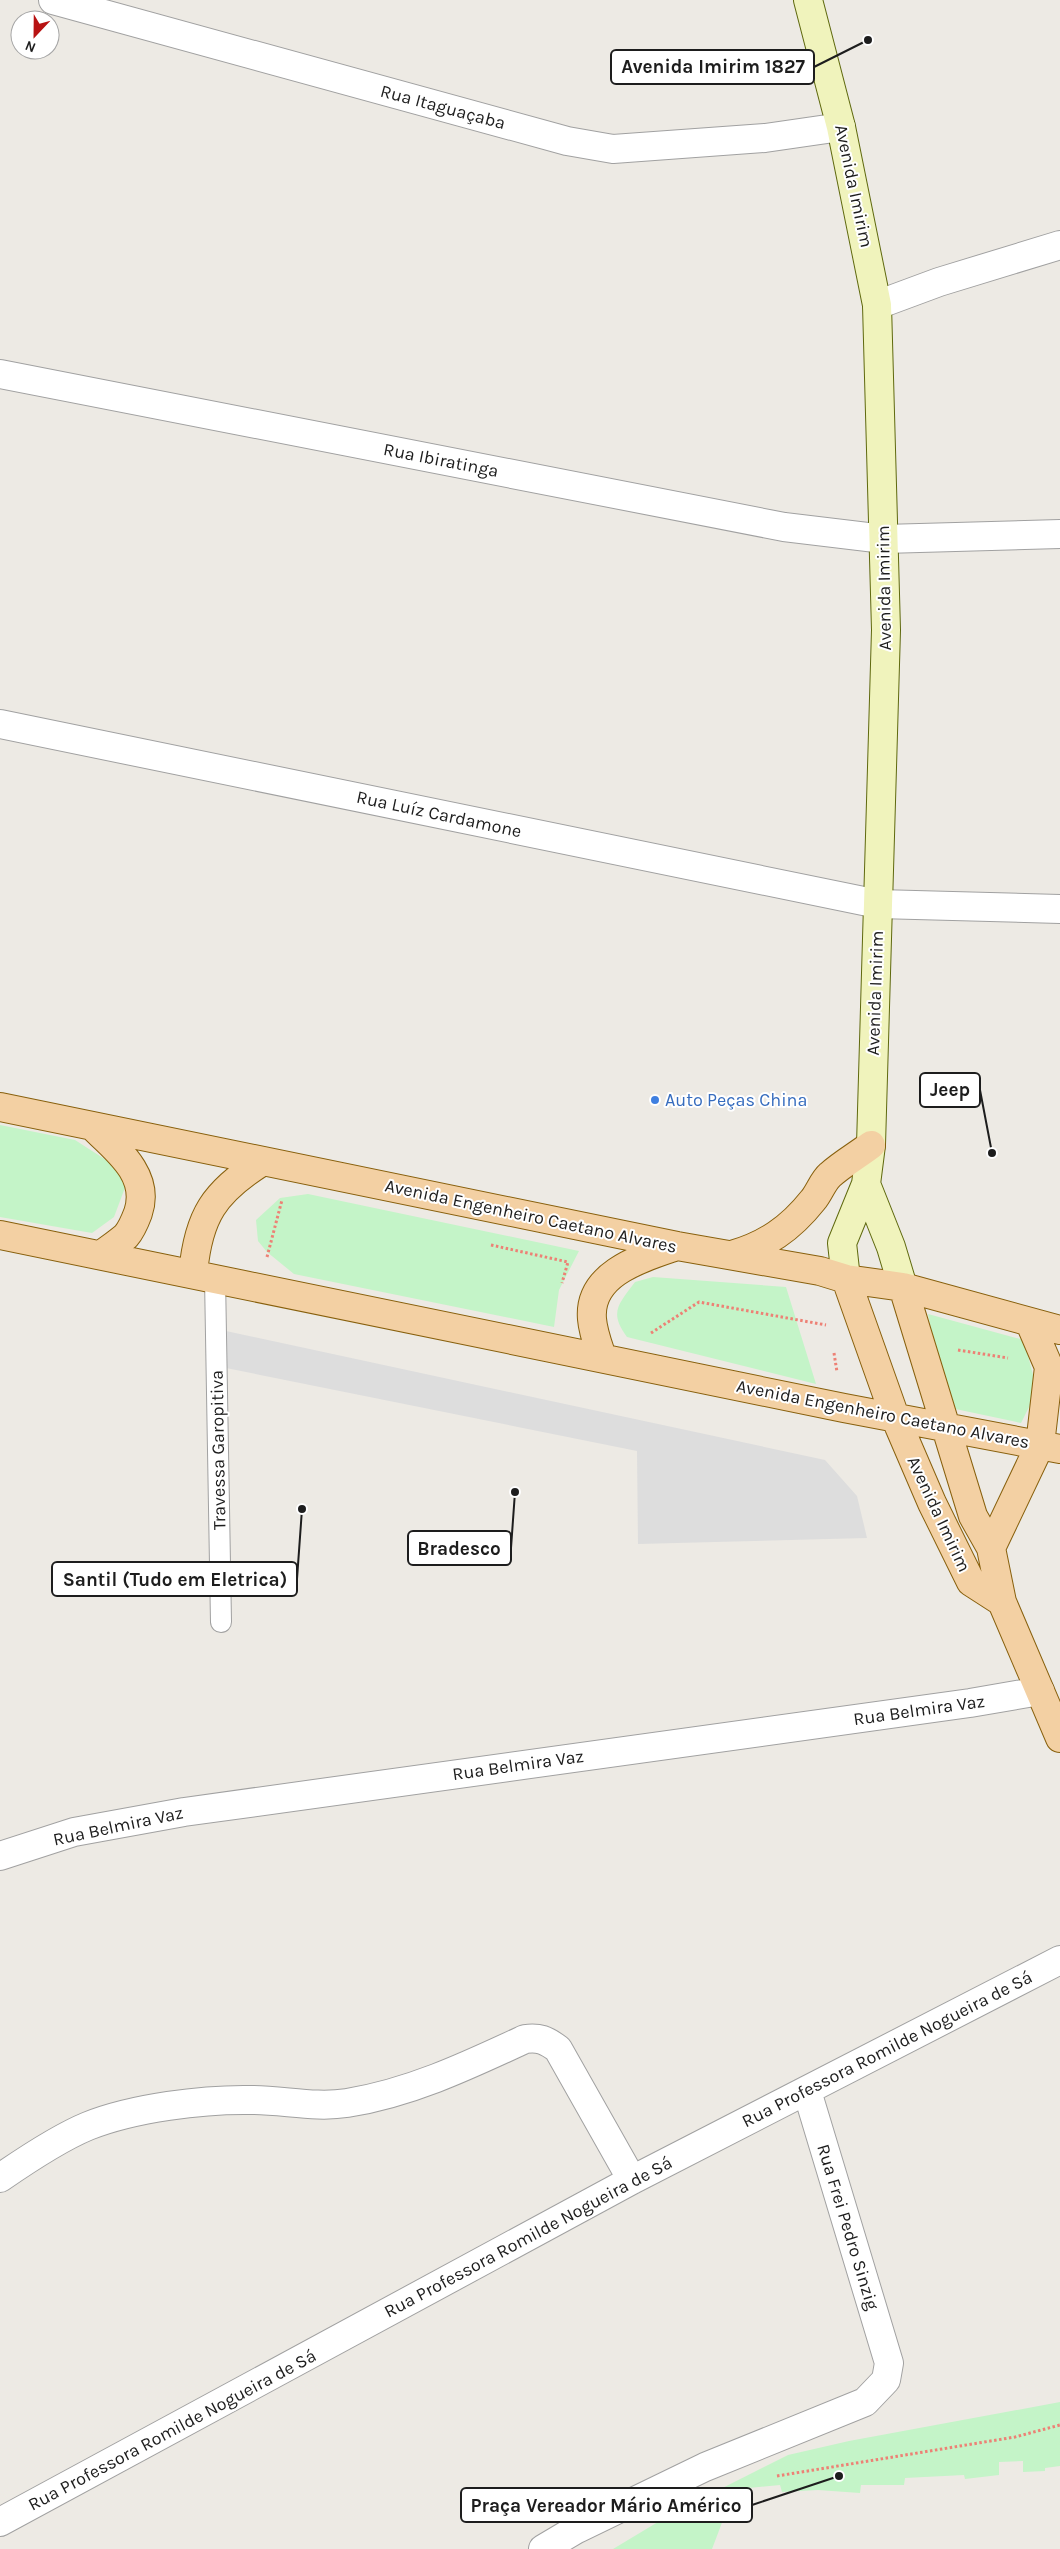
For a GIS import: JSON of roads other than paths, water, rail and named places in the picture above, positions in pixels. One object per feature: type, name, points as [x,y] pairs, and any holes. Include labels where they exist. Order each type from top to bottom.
[{"type":"main road","name":"Avenida Imirim","points":[[808,0],[842,127],[877,304],[884,539],[886,630],[871,1146],[866,1184],[842,1243],[846,1279],[895,1417],[932,1503],[971,1582],[1002,1602]]},
{"type":"main road","name":"Avenida Engenheiro Caetano Alvares","points":[[0,1107],[676,1246],[820,1271],[846,1279],[903,1287],[1060,1330]]},
{"type":"main road","points":[[92,1126],[129,1163],[137,1176],[141,1189],[140,1207],[135,1224],[126,1236],[101,1255]]},
{"type":"main road","points":[[730,1255],[756,1248],[781,1233],[796,1221],[815,1198],[829,1176],[871,1146]]},
{"type":"main road","points":[[204,1276],[200,1227],[208,1212],[234,1183],[263,1161]]},
{"type":"main road","name":"Avenida Imirim","points":[[866,1184],[891,1248],[944,1427],[973,1516],[992,1548],[1002,1602],[1060,1738]]},
{"type":"main road","name":"Avenida Engenheiro Caetano Alvares","points":[[0,1234],[844,1408],[1050,1447]]},
{"type":"main road","points":[[602,1357],[591,1317],[594,1301],[600,1289],[618,1270],[632,1262],[676,1246]]},
{"type":"main road","points":[[992,1548],[1050,1447],[1049,1367],[1030,1323]]},
{"type":"street","name":"Rua Itaguaçaba","points":[[53,0],[567,141],[614,149],[765,138],[842,127]]},
{"type":"street","points":[[877,304],[939,282],[1060,245]]},
{"type":"street","name":"Rua Ibiratinga","points":[[0,374],[784,527],[884,539],[1060,534]]},
{"type":"street","name":"Rua Luíz Cardamone","points":[[0,724],[878,904],[1060,909]]},
{"type":"street","name":"Rua Belmira Vaz","points":[[0,1856],[74,1832],[184,1812],[970,1703],[1040,1691]]},
{"type":"street","name":"Rua Professora Romilde Nogueira de Sá","points":[[0,2522],[632,2180],[1060,1960]]},
{"type":"street","points":[[0,2178],[23,2162],[87,2126],[128,2114],[183,2105],[252,2100],[306,2104],[345,2103],[388,2094],[452,2074],[525,2039],[536,2038],[548,2041],[558,2049],[632,2180]]},
{"type":"street","name":"Rua Frei Pedro Sinzig","points":[[543,2549],[575,2530],[705,2467],[865,2402],[886,2380],[890,2363],[807,2091]]},
{"type":"lane","name":"Travessa Garopitiva","points":[[204,1276],[221,1622]]},
{"type":"place","name":"Avenida Imirim 1827","points":[[868,40]]},
{"type":"place","name":"Auto Peças China","points":[[655,1100]]},
{"type":"place","name":"Jeep","points":[[992,1153]]},
{"type":"place","name":"Bradesco","points":[[515,1492]]},
{"type":"place","name":"Santil (Tudo em Eletrica)","points":[[302,1509]]},
{"type":"place","name":"Praça Vereador Mário Américo","points":[[839,2476]]}]
